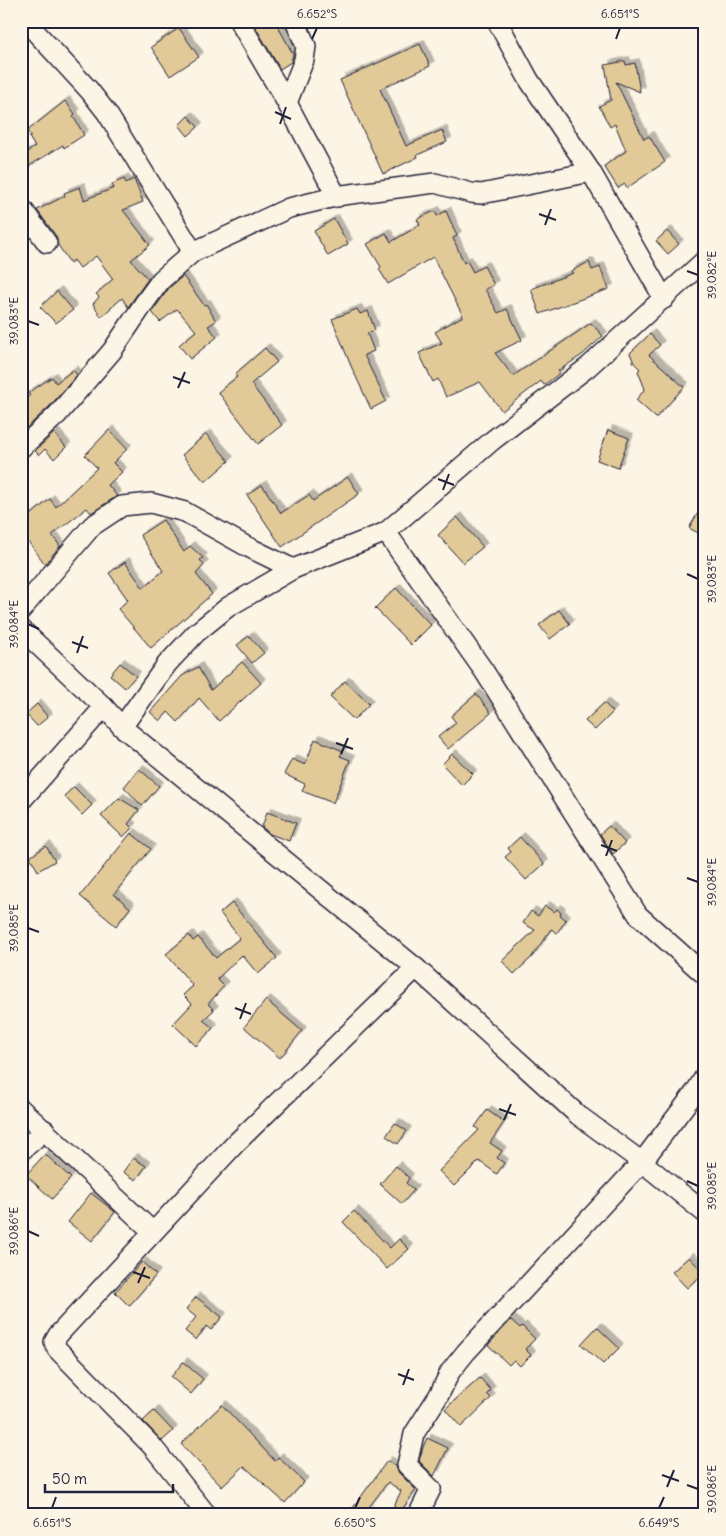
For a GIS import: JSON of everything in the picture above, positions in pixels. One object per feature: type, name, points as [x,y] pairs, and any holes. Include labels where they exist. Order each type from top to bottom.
[{"type":"street","points":[[239,21],[287,103],[337,197]]},
{"type":"street","points":[[287,103],[304,60],[306,46],[295,21]]},
{"type":"street","points":[[497,21],[531,83],[591,172],[664,299]]},
{"type":"street","points":[[29,26],[108,113],[194,252]]},
{"type":"street","points":[[21,448],[57,415],[112,351],[161,280],[194,252],[289,208],[337,197],[435,183],[481,194],[591,172]]},
{"type":"street","points":[[21,208],[47,243]]},
{"type":"street","points":[[122,727],[167,664],[196,633],[228,608],[293,569],[386,532],[493,440],[588,367],[705,260]]},
{"type":"street","points":[[21,610],[92,526],[122,506],[151,503],[185,512],[246,546],[293,569]]},
{"type":"street","points":[[386,532],[484,671],[638,915],[705,975]]},
{"type":"street","points":[[21,629],[104,706],[122,727],[416,968],[578,1115],[642,1162],[705,1213]]},
{"type":"street","points":[[21,801],[104,706]]},
{"type":"street","points":[[207,1515],[152,1446],[57,1349],[54,1342],[58,1335],[236,1143],[416,968]]},
{"type":"street","points":[[418,1515],[431,1489],[408,1465],[414,1434],[439,1395],[450,1372],[466,1352],[642,1162],[696,1091],[705,1076]]},
{"type":"street","points":[[21,1109],[153,1232]]},
{"type":"street","points":[[21,1151],[45,1130]]},
{"type":"building","points":[[252,21],[275,21],[293,54],[291,62],[280,69]]},
{"type":"building","points":[[179,28],[199,57],[170,76],[151,47]]},
{"type":"building","points":[[420,44],[430,66],[380,89],[406,146],[442,130],[447,142],[417,155],[418,157],[383,174],[340,80]]},
{"type":"building","points":[[625,61],[626,65],[635,63],[640,92],[616,82],[644,139],[649,136],[665,162],[627,188],[625,184],[618,188],[604,166],[626,151],[615,124],[610,127],[599,106],[611,100],[605,65]]},
{"type":"building","points":[[65,101],[75,114],[73,116],[84,135],[64,148],[63,145],[21,171],[21,156],[35,147],[27,131]]},
{"type":"building","points":[[188,116],[198,127],[188,136],[179,125]]},
{"type":"building","points":[[124,179],[126,183],[134,179],[143,202],[123,210],[150,245],[131,260],[148,279],[128,307],[122,298],[101,317],[93,304],[99,297],[96,294],[113,279],[96,256],[80,268],[74,260],[70,263],[58,245],[56,236],[37,210],[65,196],[64,193],[80,187],[84,200],[114,188],[112,184]]},
{"type":"building","points":[[435,211],[437,216],[446,211],[457,236],[453,238],[464,263],[467,261],[473,272],[484,266],[494,285],[485,289],[498,313],[507,309],[522,340],[495,353],[513,376],[591,323],[603,336],[582,355],[558,371],[560,373],[544,385],[541,381],[502,411],[480,382],[446,397],[438,379],[433,382],[419,353],[442,343],[435,332],[463,316],[433,257],[388,284],[379,269],[381,267],[367,244],[386,233],[391,242],[420,225],[417,219]]},
{"type":"building","points":[[334,219],[348,244],[328,256],[314,231]]},
{"type":"building","points":[[667,231],[679,244],[668,254],[656,241]]},
{"type":"building","points":[[589,262],[592,270],[600,267],[609,289],[540,314],[531,289],[573,273],[571,271]]},
{"type":"building","points":[[183,276],[204,305],[206,304],[216,321],[208,326],[217,337],[190,359],[179,345],[196,331],[177,309],[160,322],[152,312],[169,288]]},
{"type":"building","points":[[57,291],[73,310],[56,323],[40,307]]},
{"type":"building","points":[[357,309],[360,314],[368,311],[375,330],[367,333],[374,351],[364,355],[386,401],[371,409],[332,319]]},
{"type":"building","points":[[650,334],[660,345],[649,355],[684,387],[656,418],[636,400],[645,389],[638,371],[640,369],[634,363],[630,353]]},
{"type":"building","points":[[265,348],[277,362],[251,384],[282,425],[258,444],[218,392],[237,377],[235,374]]},
{"type":"building","points":[[73,370],[77,375],[49,407],[21,433],[21,400],[23,401],[30,395],[28,393],[52,377],[56,383]]},
{"type":"building","points":[[109,430],[127,449],[113,463],[122,472],[108,485],[117,496],[91,513],[87,508],[52,535],[60,546],[45,564],[21,532],[21,523],[50,499],[56,507],[97,468],[85,455]]},
{"type":"building","points":[[608,430],[629,438],[618,468],[597,460]]},
{"type":"building","points":[[54,433],[66,447],[54,459],[45,449],[39,455],[35,451]]},
{"type":"building","points":[[206,434],[229,461],[205,482],[182,455]]},
{"type":"building","points":[[348,477],[359,494],[282,547],[247,495],[262,485],[281,513],[309,495],[313,501]]},
{"type":"building","points":[[705,501],[705,527],[700,534],[689,528]]},
{"type":"building","points":[[457,517],[483,547],[463,563],[438,535]]},
{"type":"building","points":[[163,520],[184,552],[190,546],[203,558],[200,560],[204,565],[196,574],[212,594],[151,648],[118,609],[128,600],[109,573],[125,562],[143,588],[163,571],[140,535]]},
{"type":"building","points":[[396,588],[431,625],[411,645],[375,608]]},
{"type":"building","points":[[559,610],[570,624],[550,639],[539,625]]},
{"type":"building","points":[[249,636],[264,653],[252,663],[237,645]]},
{"type":"building","points":[[242,662],[261,683],[219,721],[199,698],[178,722],[168,712],[160,721],[150,712],[182,676],[198,667],[211,690]]},
{"type":"building","points":[[120,663],[136,676],[125,688],[110,675]]},
{"type":"building","points":[[345,681],[369,704],[354,720],[330,697]]},
{"type":"building","points":[[476,694],[491,713],[448,749],[438,737],[456,723],[451,716]]},
{"type":"building","points":[[604,703],[613,712],[595,730],[585,721]]},
{"type":"building","points":[[37,704],[48,717],[37,726],[26,714]]},
{"type":"building","points":[[315,739],[343,751],[340,756],[350,760],[333,803],[302,791],[305,784],[284,774],[292,759],[305,765]]},
{"type":"building","points":[[452,754],[473,774],[462,785],[442,764]]},
{"type":"building","points":[[139,769],[159,786],[142,806],[124,787]]},
{"type":"building","points":[[74,787],[92,805],[82,815],[64,796]]},
{"type":"building","points":[[119,798],[139,810],[128,824],[132,828],[123,837],[101,816]]},
{"type":"building","points":[[267,812],[296,823],[289,841],[270,834],[262,827]]},
{"type":"building","points":[[609,826],[625,843],[613,854],[600,834]]},
{"type":"building","points":[[131,833],[151,849],[114,894],[130,908],[116,926],[80,896]]},
{"type":"building","points":[[520,837],[544,864],[526,880],[505,857],[511,852],[508,848]]},
{"type":"building","points":[[46,846],[55,861],[38,871],[30,857]]},
{"type":"building","points":[[232,903],[277,958],[258,974],[242,955],[217,979],[224,986],[208,1004],[214,1010],[203,1020],[213,1028],[196,1046],[173,1024],[192,1004],[183,995],[193,986],[166,954],[189,935],[193,941],[198,937],[216,958],[240,938],[220,913]]},
{"type":"building","points":[[545,906],[554,912],[557,909],[566,920],[557,933],[551,929],[531,958],[514,974],[502,961],[535,930],[523,923],[531,911],[538,916]]},
{"type":"building","points":[[266,1000],[302,1031],[280,1058],[244,1027]]},
{"type":"building","points":[[487,1110],[504,1122],[490,1143],[502,1151],[497,1158],[504,1163],[497,1174],[479,1161],[454,1186],[439,1171],[479,1130],[475,1127]]},
{"type":"building","points":[[395,1123],[407,1131],[398,1144],[386,1136]]},
{"type":"building","points":[[45,1154],[71,1178],[52,1199],[26,1175]]},
{"type":"building","points":[[133,1158],[146,1166],[136,1180],[123,1172]]},
{"type":"building","points":[[396,1166],[409,1178],[406,1183],[414,1190],[402,1204],[380,1184]]},
{"type":"building","points":[[91,1193],[115,1212],[92,1241],[68,1222]]},
{"type":"building","points":[[354,1211],[390,1248],[399,1239],[409,1249],[387,1269],[343,1222]]},
{"type":"building","points":[[689,1257],[704,1273],[687,1288],[672,1272]]},
{"type":"building","points":[[142,1262],[156,1275],[129,1306],[115,1292]]},
{"type":"building","points":[[196,1297],[222,1317],[211,1330],[206,1326],[196,1340],[185,1331],[196,1317],[186,1309]]},
{"type":"building","points":[[511,1320],[520,1328],[522,1326],[535,1339],[525,1349],[531,1355],[520,1366],[514,1360],[509,1365],[488,1345]]},
{"type":"building","points":[[597,1327],[619,1348],[603,1364],[581,1344]]},
{"type":"building","points":[[183,1362],[203,1379],[191,1394],[171,1377]]},
{"type":"building","points":[[480,1378],[491,1390],[487,1394],[491,1398],[461,1427],[445,1409]]},
{"type":"building","points":[[222,1405],[275,1461],[278,1457],[304,1482],[285,1503],[244,1466],[222,1487],[181,1444]]},
{"type":"building","points":[[154,1411],[173,1431],[162,1441],[143,1421]]},
{"type":"building","points":[[427,1438],[448,1448],[434,1476],[419,1461]]},
{"type":"building","points":[[387,1461],[396,1467],[399,1473],[416,1490],[398,1515],[396,1515],[391,1512],[401,1491],[388,1482],[363,1515],[360,1515],[352,1509]]}]
